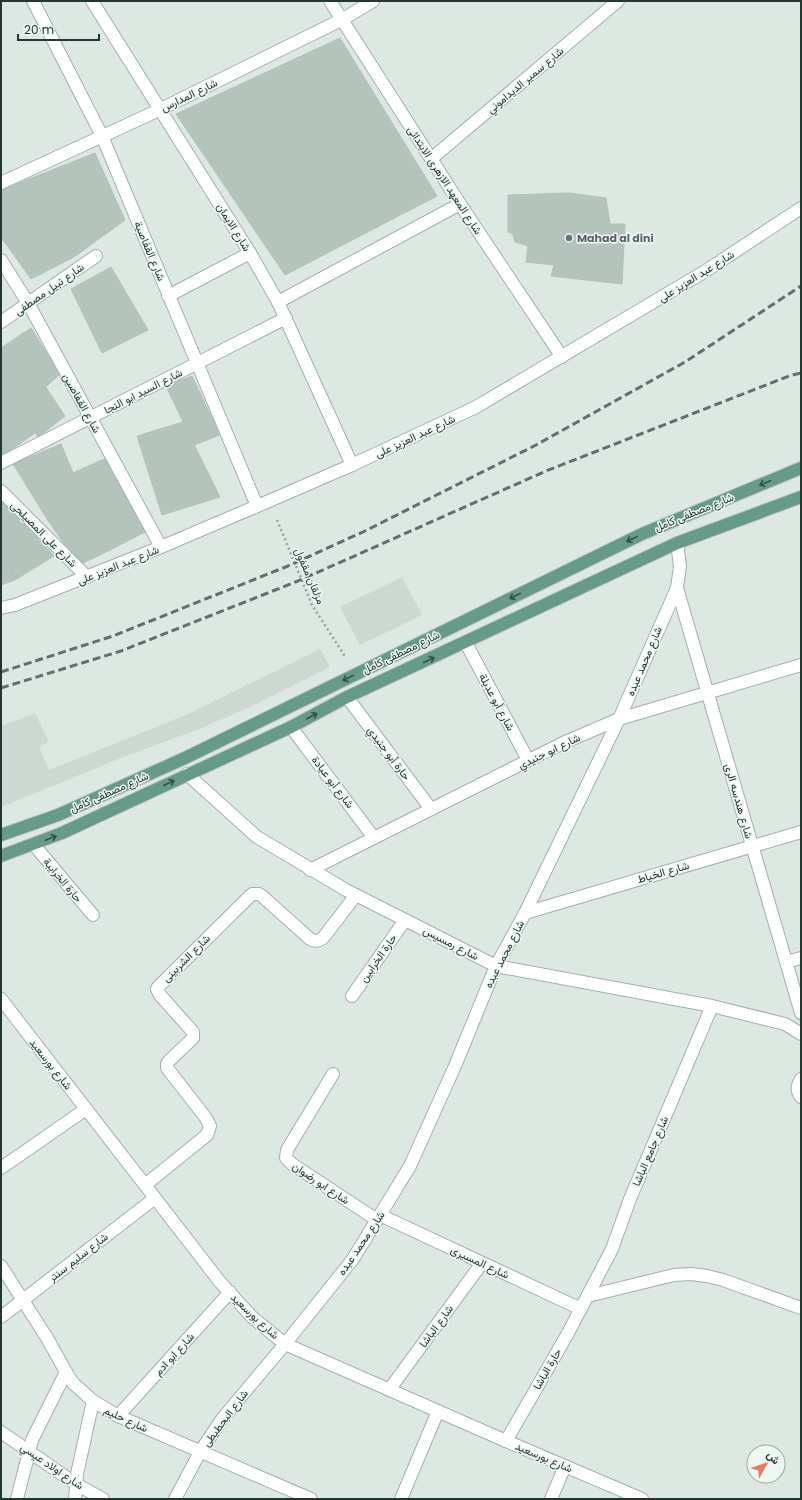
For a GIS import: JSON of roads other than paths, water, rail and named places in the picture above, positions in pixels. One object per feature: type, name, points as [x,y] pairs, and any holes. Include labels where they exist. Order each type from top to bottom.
[{"type":"main road","name":"شارع مصطفى كامل","points":[[1,835],[58,815],[185,758],[642,534],[801,468]]},
{"type":"main road","name":"شارع مصطفى كامل","points":[[1,856],[34,845],[62,833],[291,727],[347,697],[466,643],[678,542],[801,497]]},
{"type":"street","name":"شارع القفاصية","points":[[32,1],[102,136],[257,506]]},
{"type":"street","name":"شارع الايمان","points":[[92,1],[250,253],[278,302],[352,465]]},
{"type":"street","name":"شارع المعهد الازهرى الابتدائى","points":[[330,1],[343,19],[460,204],[562,357]]},
{"type":"street","name":"شارع المدارس","points":[[1,183],[159,110],[343,19],[374,1]]},
{"type":"street","name":"شارع سمير الديداموني","points":[[431,159],[618,1]]},
{"type":"street","points":[[278,302],[460,204]]},
{"type":"street","name":"شارع عبد العزيز على","points":[[1,608],[15,605],[161,547],[352,465],[476,407],[704,272],[801,208]]},
{"type":"street","points":[[168,296],[250,253]]},
{"type":"street","name":"شارع نبيل مصطفى","points":[[1,322],[96,256]]},
{"type":"street","name":"شارع القفاصين","points":[[1,260],[28,304],[161,547]]},
{"type":"street","name":"شارع السيد ابو النجا","points":[[1,463],[286,318]]},
{"type":"street","name":"شارع على المصيلحى","points":[[1,491],[86,577]]},
{"type":"street","name":"شارع محمد عبده","points":[[285,1344],[353,1259],[410,1166],[455,1066],[496,966],[525,913],[619,719],[677,588],[680,566],[678,542]]},
{"type":"street","name":"شارع هندسه الرى","points":[[677,588],[801,1013]]},
{"type":"street","name":"شارع أبو عديلة","points":[[466,643],[528,760]]},
{"type":"street","name":"شارع ابو جنيدي","points":[[310,870],[528,760],[619,719],[801,665]]},
{"type":"street","name":"حارة أبو جنيدي","points":[[347,697],[431,809]]},
{"type":"street","name":"شارع أبو عيادة","points":[[291,727],[374,838]]},
{"type":"street","name":"شارع رمسيس","points":[[187,774],[257,837],[310,870],[356,896],[496,966],[712,1006],[784,1024],[801,1034]]},
{"type":"street","name":"شارع الخياط","points":[[525,913],[801,832]]},
{"type":"street","name":"حارة الخرايبة","points":[[34,845],[93,915]]},
{"type":"street","name":"شارع الشربينى","points":[[145,1185],[208,1134],[210,1126],[206,1118],[167,1068],[169,1061],[193,1038],[194,1035],[160,995],[157,989],[158,987],[252,894],[255,893],[262,896],[310,940],[314,941],[319,941],[323,938],[356,896]]},
{"type":"street","name":"حارة الخرابين","points":[[352,996],[405,920]]},
{"type":"street","points":[[786,962],[801,958]]},
{"type":"street","name":"شارع بورسعيد","points":[[1,999],[220,1282],[252,1317],[285,1344],[642,1499]]},
{"type":"street","name":"شارع جامع الباشا","points":[[588,1296],[612,1249],[630,1199],[712,1006]]},
{"type":"street","name":"شارع ابو رضوان","points":[[333,1074],[287,1150],[286,1158],[292,1164],[379,1218]]},
{"type":"street","points":[[801,1080],[797,1088],[801,1097]]},
{"type":"street","points":[[1,1168],[86,1109]]},
{"type":"street","name":"شارع سليم سنتر","points":[[1,1317],[155,1198]]},
{"type":"street","name":"شارع المسيرى","points":[[379,1218],[482,1263],[581,1309]]},
{"type":"street","name":"شارع الباشا","points":[[389,1390],[482,1263]]},
{"type":"street","name":"شارع حليم","points":[[1,1266],[47,1338],[73,1383],[93,1401],[118,1416],[308,1498]]},
{"type":"street","points":[[588,1296],[674,1275],[690,1274],[723,1280],[801,1308]]},
{"type":"street","name":"شارع ابو ادم","points":[[118,1416],[230,1292]]},
{"type":"street","name":"حارة الباشا","points":[[506,1441],[588,1296]]},
{"type":"street","name":"شارع البحطيطى","points":[[175,1499],[200,1452],[222,1419],[285,1344]]},
{"type":"street","points":[[17,1499],[29,1451],[37,1428],[66,1372]]},
{"type":"street","points":[[75,1499],[76,1484],[93,1401]]},
{"type":"street","points":[[401,1499],[438,1411]]},
{"type":"street","name":"شارع اولاد عيسي","points":[[1,1432],[76,1484],[103,1499]]},
{"type":"street","points":[[551,1499],[564,1466]]},
{"type":"railway","points":[[1,672],[113,636],[288,566],[365,531],[536,445],[685,362],[801,286]]},
{"type":"railway","points":[[1,688],[121,651],[298,581],[546,471],[789,376],[801,373]]},
{"type":"place","name":"Mahad al dini","points":[[569,238]]}]
